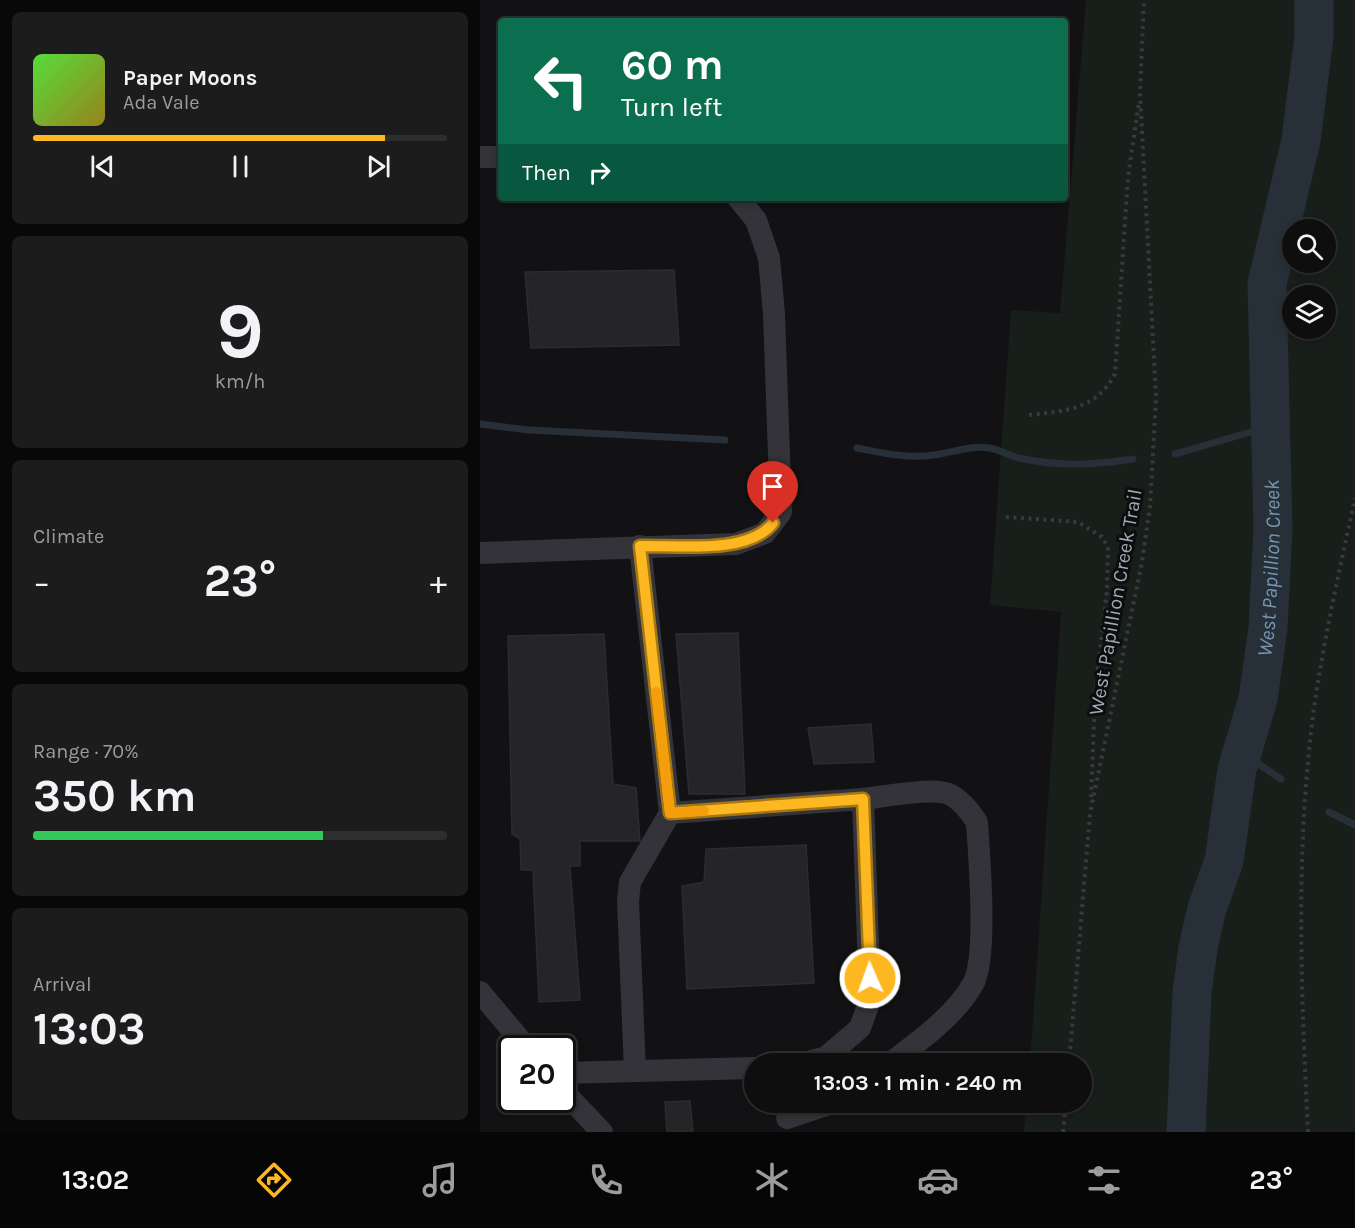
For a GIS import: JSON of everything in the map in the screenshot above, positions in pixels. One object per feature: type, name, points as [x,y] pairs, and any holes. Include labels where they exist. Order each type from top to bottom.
[{"type":"street","points":[[480,157],[498,157]]},
{"type":"street","points":[[480,553],[736,544],[765,533],[781,512],[774,314],[769,258],[756,220],[740,201]]},
{"type":"street","points":[[635,1071],[630,970],[630,882],[670,813],[640,546]]},
{"type":"street","points":[[670,813],[931,792],[950,794],[967,807],[977,822],[981,942],[975,982],[958,1006],[902,1053]]},
{"type":"street","points":[[831,1053],[860,1028],[870,1000],[863,799]]},
{"type":"street","points":[[480,992],[516,1035]]},
{"type":"street","points":[[576,1073],[744,1068]]},
{"type":"street","points":[[576,1105],[602,1132]]},
{"type":"street","points":[[787,1118],[802,1113]]},
{"type":"path","name":"West Papillion Creek Trail","points":[[1070,1053],[1090,814],[1142,562],[1150,506],[1156,397],[1140,93],[1144,0]]},
{"type":"path","points":[[1029,416],[1080,407],[1107,390],[1115,374],[1128,177],[1140,93]]},
{"type":"path","points":[[1308,1132],[1302,938],[1307,779],[1314,708],[1355,498]]},
{"type":"path","points":[[1006,517],[1078,522],[1102,537],[1108,547],[1107,590],[1095,694],[1090,814]]},
{"type":"path","points":[[1063,1132],[1065,1113]]},
{"type":"shaded area","points":[[1086,0],[1355,0],[1355,1132],[1024,1132],[1025,1113],[1092,1113],[1092,1053],[1031,1053],[1061,612],[990,605],[1011,310],[1060,313]]},
{"type":"building","points":[[674,270],[679,345],[531,348],[525,272]]},
{"type":"building","points":[[738,633],[745,794],[689,794],[676,634]]},
{"type":"building","points":[[604,634],[613,784],[636,788],[640,841],[580,841],[580,866],[570,866],[580,1000],[539,1002],[533,870],[521,870],[520,839],[512,834],[508,636]]},
{"type":"building","points":[[871,724],[874,762],[814,764],[808,728]]},
{"type":"building","points":[[806,845],[814,983],[687,989],[682,886],[704,882],[706,849]]},
{"type":"building","points":[[690,1101],[693,1132],[667,1132],[665,1102]]},
{"type":"waterway","name":"West Papillion Creek","points":[[1186,1132],[1192,993],[1198,948],[1207,908],[1224,861],[1237,769],[1258,699],[1268,628],[1273,528],[1267,284],[1301,140],[1314,37],[1314,0]]},
{"type":"waterway","points":[[480,424],[529,430],[725,440]]},
{"type":"waterway","points":[[1175,454],[1268,427]]},
{"type":"waterway","points":[[857,448],[915,456],[982,447],[1019,458],[1063,464],[1090,464],[1133,459]]},
{"type":"waterway","points":[[1242,753],[1281,779]]},
{"type":"waterway","points":[[1329,812],[1355,825]]},
{"type":"slow traffic","points":[[656,692],[670,813],[704,811]]},
{"type":"route","points":[[773,523],[765,533],[736,544],[640,546],[670,813],[863,799],[870,978]]}]
